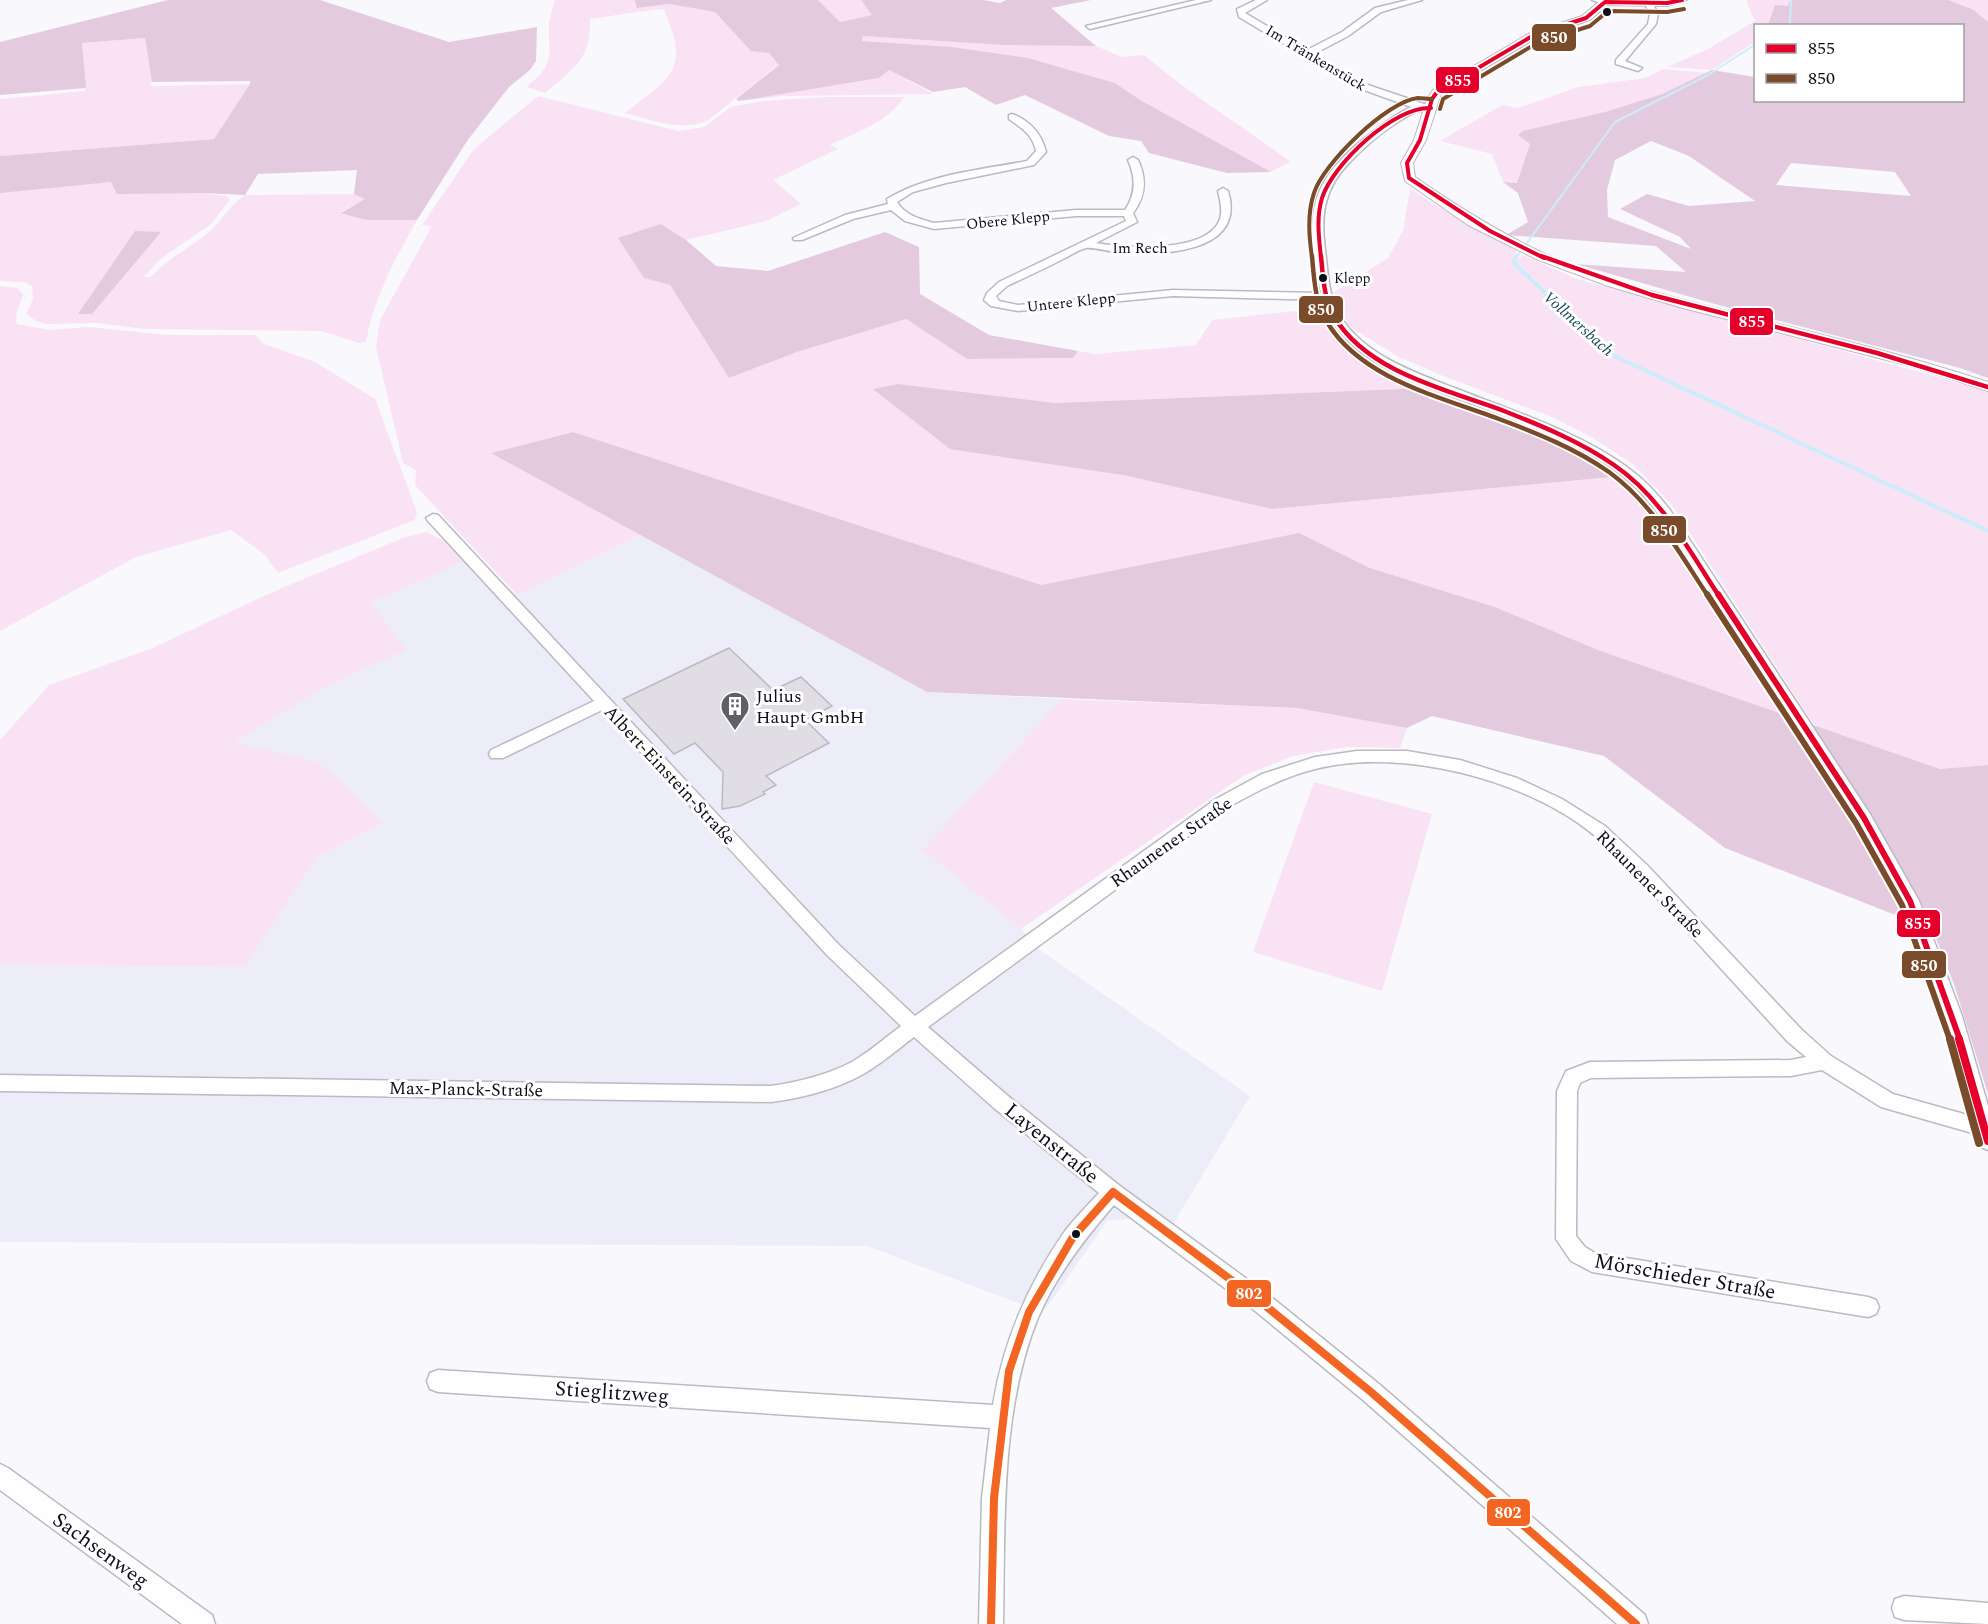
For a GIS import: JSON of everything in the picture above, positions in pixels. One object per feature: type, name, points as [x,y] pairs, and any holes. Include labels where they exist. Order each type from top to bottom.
[{"type":"main road","points":[[1682,0],[1650,4],[1601,1],[1586,18],[1534,35],[1464,74],[1437,92],[1425,108],[1420,140],[1407,163],[1409,178],[1433,198],[1507,241],[1585,274],[1637,291],[1938,370],[1988,387]]},
{"type":"street","points":[[1090,26],[1207,0]]},
{"type":"street","name":"Im Tränkenstück","points":[[1263,0],[1240,11],[1242,15],[1366,89],[1425,108]]},
{"type":"street","points":[[1307,54],[1345,34],[1374,7],[1418,0]]},
{"type":"street","points":[[1638,68],[1619,62],[1652,24],[1654,14],[1650,4]]},
{"type":"street","points":[[1425,108],[1396,120],[1355,151],[1322,193],[1317,214],[1318,242],[1331,309],[1342,328],[1367,350],[1422,379],[1558,435],[1590,451],[1619,467],[1643,485],[1651,495],[1672,523],[1864,819],[1910,901],[1953,1016],[1986,1135]]},
{"type":"street","points":[[798,238],[849,217],[893,206],[891,201],[909,190],[954,177],[1019,166],[1036,160],[1041,152],[1040,140],[1025,125],[1011,117]]},
{"type":"street","points":[[1128,213],[1137,201],[1140,189],[1140,173],[1133,160]]},
{"type":"street","name":"Im Rech","points":[[1088,245],[1104,248],[1169,250],[1189,246],[1209,237],[1224,224],[1227,206],[1223,191]]},
{"type":"street","name":"Obere Klepp","points":[[893,206],[912,221],[934,226],[1076,213],[1128,213]]},
{"type":"street","name":"Untere Klepp","points":[[1128,213],[1132,222],[1003,284],[990,295],[990,300],[995,304],[1018,308],[1173,293],[1327,297]]},
{"type":"street","name":"Albert-Einstein-Straße","points":[[433,518],[833,950],[914,1026]]},
{"type":"street","points":[[497,754],[603,703]]},
{"type":"street","name":"Rhaunener Straße","points":[[914,1026],[1222,803],[1268,778],[1315,763],[1357,757],[1407,758],[1460,766],[1511,782],[1556,803],[1599,830],[1641,870],[1794,1035],[1824,1062],[1888,1101],[1986,1135]]},
{"type":"street","name":"Max-Planck-Straße","points":[[0,1083],[771,1094],[829,1081],[859,1067],[914,1026]]},
{"type":"street","name":"Layenstraße","points":[[914,1026],[1001,1102],[1113,1192],[1262,1303],[1371,1392],[1636,1624]]},
{"type":"street","name":"Mörschieder Straße","points":[[1824,1062],[1791,1068],[1590,1070],[1573,1077],[1567,1090],[1566,1239],[1578,1254],[1592,1262],[1868,1307]]},
{"type":"street","points":[[991,1624],[994,1498],[1009,1371],[1029,1312],[1073,1237],[1113,1192]]},
{"type":"street","name":"Stieglitzweg","points":[[438,1381],[1002,1417]]},
{"type":"street","name":"Sachsenweg","points":[[0,1476],[203,1624]]},
{"type":"street","points":[[1904,1608],[1988,1616]]},
{"type":"shaded area","points":[[168,0],[320,0],[449,42],[537,27],[536,61],[530,70],[509,87],[467,141],[417,220],[366,220],[341,213],[365,199],[354,194],[357,170],[258,174],[245,195],[117,194],[111,182],[0,193],[0,156],[214,139],[250,81],[152,82],[145,38],[82,43],[86,88],[0,95],[0,42]]},
{"type":"shaded area","points":[[555,0],[635,0],[635,8],[668,4],[715,12],[751,50],[769,53],[779,64],[707,121],[676,125],[625,113],[654,90],[672,71],[676,47],[664,10],[658,9],[590,19],[590,33],[584,54],[572,70],[545,93],[527,87],[542,72],[548,60],[549,23]]},
{"type":"shaded area","points":[[635,0],[818,0],[840,22],[872,15],[861,0],[983,0],[1000,3],[1006,0],[1091,0],[1051,8],[1096,46],[1003,45],[863,36],[862,41],[952,47],[1028,58],[1115,83],[1142,101],[1271,172],[1227,173],[1149,153],[1141,141],[1109,136],[1025,95],[996,105],[965,87],[933,92],[889,70],[879,78],[739,101],[736,99],[779,65],[769,53],[751,51],[715,12],[669,4],[636,8]]},
{"type":"shaded area","points":[[818,0],[861,0],[873,15],[840,22]]},
{"type":"shaded area","points":[[1746,0],[1790,0],[1789,6],[1769,24],[1754,24],[1754,43],[1712,70],[1667,67],[1708,49],[1755,21]]},
{"type":"shaded area","points":[[1790,0],[1948,0],[1974,10],[1988,22],[1988,378],[1960,368],[1715,304],[1576,264],[1686,272],[1656,246],[1506,235],[1528,222],[1518,193],[1503,182],[1517,183],[1530,144],[1518,135],[1523,131],[1605,112],[1662,94],[1712,70],[1754,77],[1754,102],[1964,102],[1964,24],[1768,24],[1775,5],[1788,6]],"holes":[[[1651,141],[1689,156],[1755,201],[1689,206],[1647,194],[1620,209],[1680,237],[1691,249],[1608,217],[1607,190],[1615,160]],[[1791,163],[1895,172],[1911,196],[1776,185]]]},
{"type":"shaded area","points":[[1948,0],[1988,0],[1988,22],[1974,10]]},
{"type":"shaded area","points":[[863,36],[1003,45],[1096,46],[1122,57],[1144,55],[1198,97],[1291,162],[1270,172],[1142,101],[1115,83],[1028,58],[952,47],[862,41]]},
{"type":"shaded area","points":[[145,38],[152,82],[150,86],[250,84],[214,139],[0,156],[0,99],[85,91],[82,43]]},
{"type":"shaded area","points":[[1663,69],[1708,73],[1662,94],[1605,112],[1530,144],[1517,183],[1503,182],[1492,154],[1440,141],[1502,105],[1518,108],[1578,87],[1645,78]]},
{"type":"shaded area","points":[[889,70],[934,94],[783,96],[739,101],[879,78]]},
{"type":"shaded area","points":[[538,96],[678,131],[704,127],[731,107],[762,101],[826,97],[904,97],[889,114],[880,120],[830,145],[838,149],[773,180],[801,204],[766,221],[686,240],[661,224],[644,278],[669,284],[729,378],[797,352],[906,319],[967,359],[1072,358],[1078,351],[1095,354],[1196,345],[1212,320],[1315,309],[1339,336],[1364,357],[1426,388],[1055,403],[898,384],[874,389],[1123,475],[1272,509],[1622,476],[1642,497],[1784,715],[1598,650],[1495,607],[1370,568],[1299,533],[1041,585],[573,432],[492,453],[642,534],[517,595],[415,485],[416,470],[403,463],[376,347],[380,320],[432,226],[422,225],[474,149]]},
{"type":"shaded area","points":[[111,182],[227,196],[230,200],[211,224],[159,260],[144,277],[151,277],[158,269],[208,233],[245,195],[354,194],[366,199],[341,212],[366,220],[417,220],[380,294],[366,342],[359,343],[321,331],[144,329],[96,323],[46,324],[36,321],[26,314],[33,299],[32,286],[24,282],[0,281],[0,191]]},
{"type":"shaded area","points":[[1410,188],[1517,251],[1512,262],[1523,255],[1577,279],[1988,392],[1988,765],[1940,769],[1814,725],[1671,504],[1634,465],[1593,438],[1552,417],[1397,356],[1352,328],[1340,311],[1334,292],[1388,258],[1403,231]]},
{"type":"shaded area","points":[[661,224],[686,240],[716,266],[768,271],[885,232],[919,247],[920,294],[989,335],[1078,351],[1073,358],[967,359],[906,319],[797,352],[729,378],[670,285],[644,278],[618,238]]},
{"type":"shaded area","points":[[135,231],[161,232],[92,314],[78,314]]},
{"type":"shaded area","points":[[0,286],[17,288],[23,294],[17,313],[17,324],[50,330],[88,327],[169,335],[255,335],[264,344],[315,362],[375,399],[417,512],[415,520],[278,573],[264,554],[231,530],[136,557],[0,631]]},
{"type":"shaded area","points":[[898,384],[1055,403],[1426,388],[1554,437],[1605,464],[1622,476],[1272,509],[1123,475],[950,449],[873,389]]},
{"type":"shaded area","points":[[573,432],[1041,585],[1299,533],[1370,568],[1495,607],[1598,650],[1940,769],[1988,765],[1988,1094],[1954,984],[1935,936],[1908,920],[1725,848],[1604,756],[1432,716],[1407,728],[1297,708],[927,692],[491,453]]},
{"type":"shaded area","points":[[427,532],[444,541],[466,561],[371,602],[406,650],[321,689],[235,742],[320,763],[384,823],[317,857],[245,967],[0,965],[0,740],[49,685],[150,649],[275,591],[405,537]]},
{"type":"shaded area","points":[[642,534],[927,692],[1062,699],[924,850],[1021,929],[1040,950],[1250,1096],[1163,1241],[1130,1219],[1108,1220],[1045,1310],[1018,1303],[867,1246],[0,1242],[0,965],[245,967],[317,857],[384,823],[320,763],[235,742],[321,689],[406,650],[370,602],[466,561],[517,595]]},
{"type":"shaded area","points":[[1062,699],[1297,708],[1407,728],[1400,748],[1347,747],[1293,756],[1243,776],[1021,929],[923,850]]},
{"type":"shaded area","points":[[1314,782],[1432,814],[1382,991],[1253,952]]},
{"type":"building","name":"Julius Haupt GmbH","points":[[729,648],[773,690],[801,677],[832,706],[805,720],[829,743],[766,776],[776,785],[763,792],[765,794],[740,806],[722,809],[723,772],[695,743],[674,754],[623,699]]},
{"type":"waterway","name":"Vollmersbach","points":[[1788,24],[1791,0]]},
{"type":"waterway","name":"Vollmersbach","points":[[1516,258],[1615,122],[1708,75],[1754,45]]},
{"type":"waterway","name":"Vollmersbach","points":[[1517,256],[1513,262],[1608,353],[1988,531]]},
{"type":"transit line","name":"855","points":[[1682,0],[1667,3],[1605,2],[1586,18],[1534,35],[1437,92],[1432,99],[1420,140],[1407,163],[1409,178],[1490,231],[1542,257],[1578,271],[1652,295],[1877,353],[1988,387]]},
{"type":"transit line","name":"850","points":[[1440,109],[1443,99],[1469,82],[1537,43],[1590,26],[1608,11],[1667,12],[1684,9]]},
{"type":"transit line","name":"850","points":[[1432,99],[1411,100],[1381,118],[1335,158],[1319,181],[1310,206],[1309,236],[1317,297],[1327,322],[1349,349],[1363,360],[1411,385],[1527,430],[1583,456],[1632,490],[1652,511],[1856,823],[1902,905],[1944,1019],[1979,1143]]},
{"type":"transit line","name":"855","points":[[1431,108],[1420,108],[1402,115],[1357,149],[1333,176],[1322,198],[1318,235],[1324,285],[1328,303],[1336,319],[1346,333],[1372,355],[1387,364],[1562,436],[1615,465],[1659,505],[1864,818],[1910,901],[1953,1016],[1988,1141]]},
{"type":"transit line","name":"802","points":[[1113,1192],[1262,1303],[1371,1392],[1636,1624]]},
{"type":"transit line","name":"802","points":[[991,1624],[994,1498],[1009,1371],[1029,1312],[1073,1237],[1113,1192]]},
{"type":"place","name":"Klepp","points":[[1323,278]]},
{"type":"place","name":"Julius Haupt GmbH","points":[[735,732]]}]
